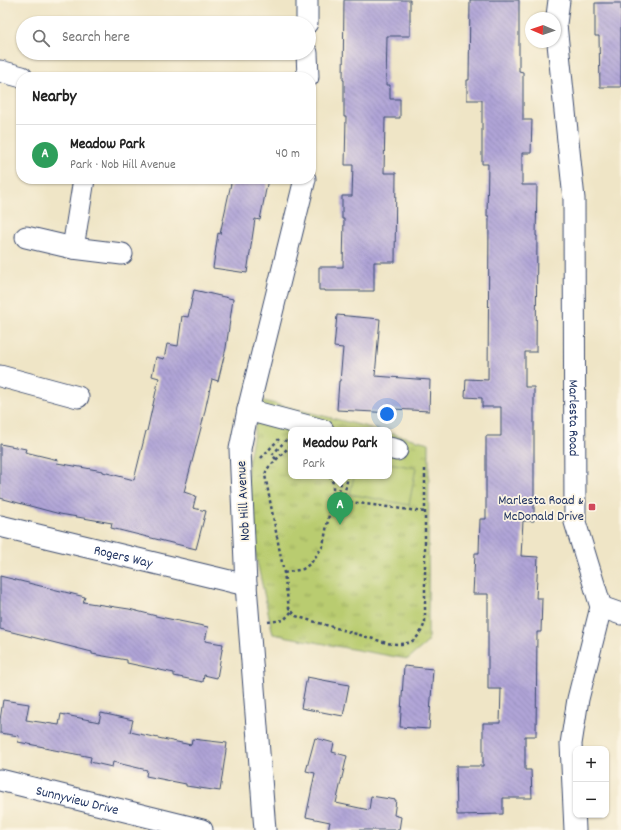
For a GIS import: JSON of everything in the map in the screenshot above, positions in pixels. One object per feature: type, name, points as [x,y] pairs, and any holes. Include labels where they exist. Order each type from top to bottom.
[{"type":"street","points":[[307,0],[307,16]]},
{"type":"street","name":"Marlesta Road","points":[[558,0],[556,24],[574,200],[575,522],[601,607]]},
{"type":"street","points":[[307,60],[308,72]]},
{"type":"street","points":[[0,71],[16,75]]},
{"type":"street","points":[[73,248],[83,184]]},
{"type":"street","name":"Nob Hill Avenue","points":[[265,830],[246,585],[240,449],[248,410],[303,184]]},
{"type":"street","points":[[26,237],[73,248],[122,254]]},
{"type":"street","points":[[0,376],[78,397]]},
{"type":"street","points":[[248,410],[312,427]]},
{"type":"street","name":"Rogers Way","points":[[0,526],[246,585]]},
{"type":"street","points":[[574,830],[571,744],[578,699],[601,607],[621,614]]},
{"type":"street","name":"Sunnyview Drive","points":[[0,780],[202,830]]},
{"type":"path","points":[[240,458],[260,458],[279,438]]},
{"type":"path","points":[[276,459],[272,455],[288,438]]},
{"type":"path","points":[[288,448],[267,469],[265,480],[284,573],[289,608],[296,616],[387,643],[400,645],[418,637],[425,622],[425,466]]},
{"type":"path","points":[[284,573],[304,569],[319,554],[323,546],[332,503],[333,483],[331,479]]},
{"type":"path","points":[[332,503],[336,503],[341,479]]},
{"type":"path","points":[[330,511],[341,513],[347,479]]},
{"type":"path","points":[[343,501],[425,512]]},
{"type":"path","points":[[250,625],[284,620],[292,611]]},
{"type":"green space","points":[[260,400],[367,427],[288,427],[288,479],[392,479],[392,434],[429,443],[428,642],[408,659],[273,634],[256,557],[247,490],[248,465]]},
{"type":"green space","points":[[392,464],[416,468],[409,505],[350,494],[353,479],[392,479]]},
{"type":"building","points":[[344,0],[410,0],[410,36],[387,36],[386,85],[390,85],[390,99],[400,99],[400,118],[385,118],[384,173],[396,173],[395,262],[374,262],[374,291],[319,290],[319,267],[343,267],[344,219],[342,219],[342,196],[352,196],[353,165],[345,165],[346,117],[344,117],[343,80]]},
{"type":"building","points":[[470,0],[519,0],[519,71],[523,72],[523,120],[532,120],[531,153],[522,153],[522,185],[537,185],[536,352],[525,352],[525,387],[534,387],[534,521],[523,521],[521,556],[538,557],[536,598],[542,598],[541,632],[537,632],[536,736],[525,736],[525,770],[531,770],[532,798],[503,798],[503,814],[457,815],[456,766],[483,766],[483,723],[500,723],[501,689],[488,689],[488,594],[473,594],[475,553],[479,553],[480,519],[486,519],[486,436],[501,436],[501,407],[482,407],[482,398],[465,397],[466,379],[488,380],[488,164],[482,164],[482,100],[467,100],[467,80],[469,80]]},
{"type":"building","points":[[595,3],[621,3],[621,87],[600,87],[599,36],[595,36]]},
{"type":"building","points":[[231,184],[267,184],[260,220],[255,219],[247,273],[213,268],[218,233],[220,234]]},
{"type":"building","points":[[194,290],[233,299],[226,348],[218,381],[212,379],[184,492],[196,496],[193,508],[206,511],[196,549],[111,528],[112,523],[60,514],[0,498],[0,444],[26,449],[25,452],[58,460],[57,463],[103,471],[134,480],[159,378],[152,376],[156,357],[164,359],[167,344],[178,346],[182,316],[188,317]]},
{"type":"building","points":[[337,315],[380,319],[375,376],[430,380],[429,411],[393,409],[393,413],[337,410],[343,348],[334,347]]},
{"type":"building","points":[[0,576],[85,597],[83,602],[129,609],[208,627],[205,641],[223,644],[217,678],[204,675],[203,682],[174,676],[174,673],[127,663],[127,660],[92,654],[92,652],[0,629]]},
{"type":"building","points":[[404,666],[433,669],[429,729],[400,727]]},
{"type":"building","points":[[307,677],[349,685],[343,716],[301,708]]},
{"type":"building","points":[[3,700],[29,704],[26,720],[59,725],[61,714],[99,722],[101,713],[133,720],[130,732],[191,745],[192,739],[227,743],[220,791],[186,786],[186,784],[146,776],[147,770],[113,762],[112,767],[90,762],[91,757],[18,742],[19,736],[0,733]]},
{"type":"building","points":[[315,738],[334,743],[332,752],[347,756],[336,803],[369,810],[371,796],[396,800],[394,815],[401,817],[399,830],[328,830],[330,822],[306,817],[315,773],[306,771]]},
{"type":"place","name":"Marlesta Road & McDonald Drive","points":[[592,507]]},
{"type":"place","name":"Meadow Park","points":[[340,525]]}]
